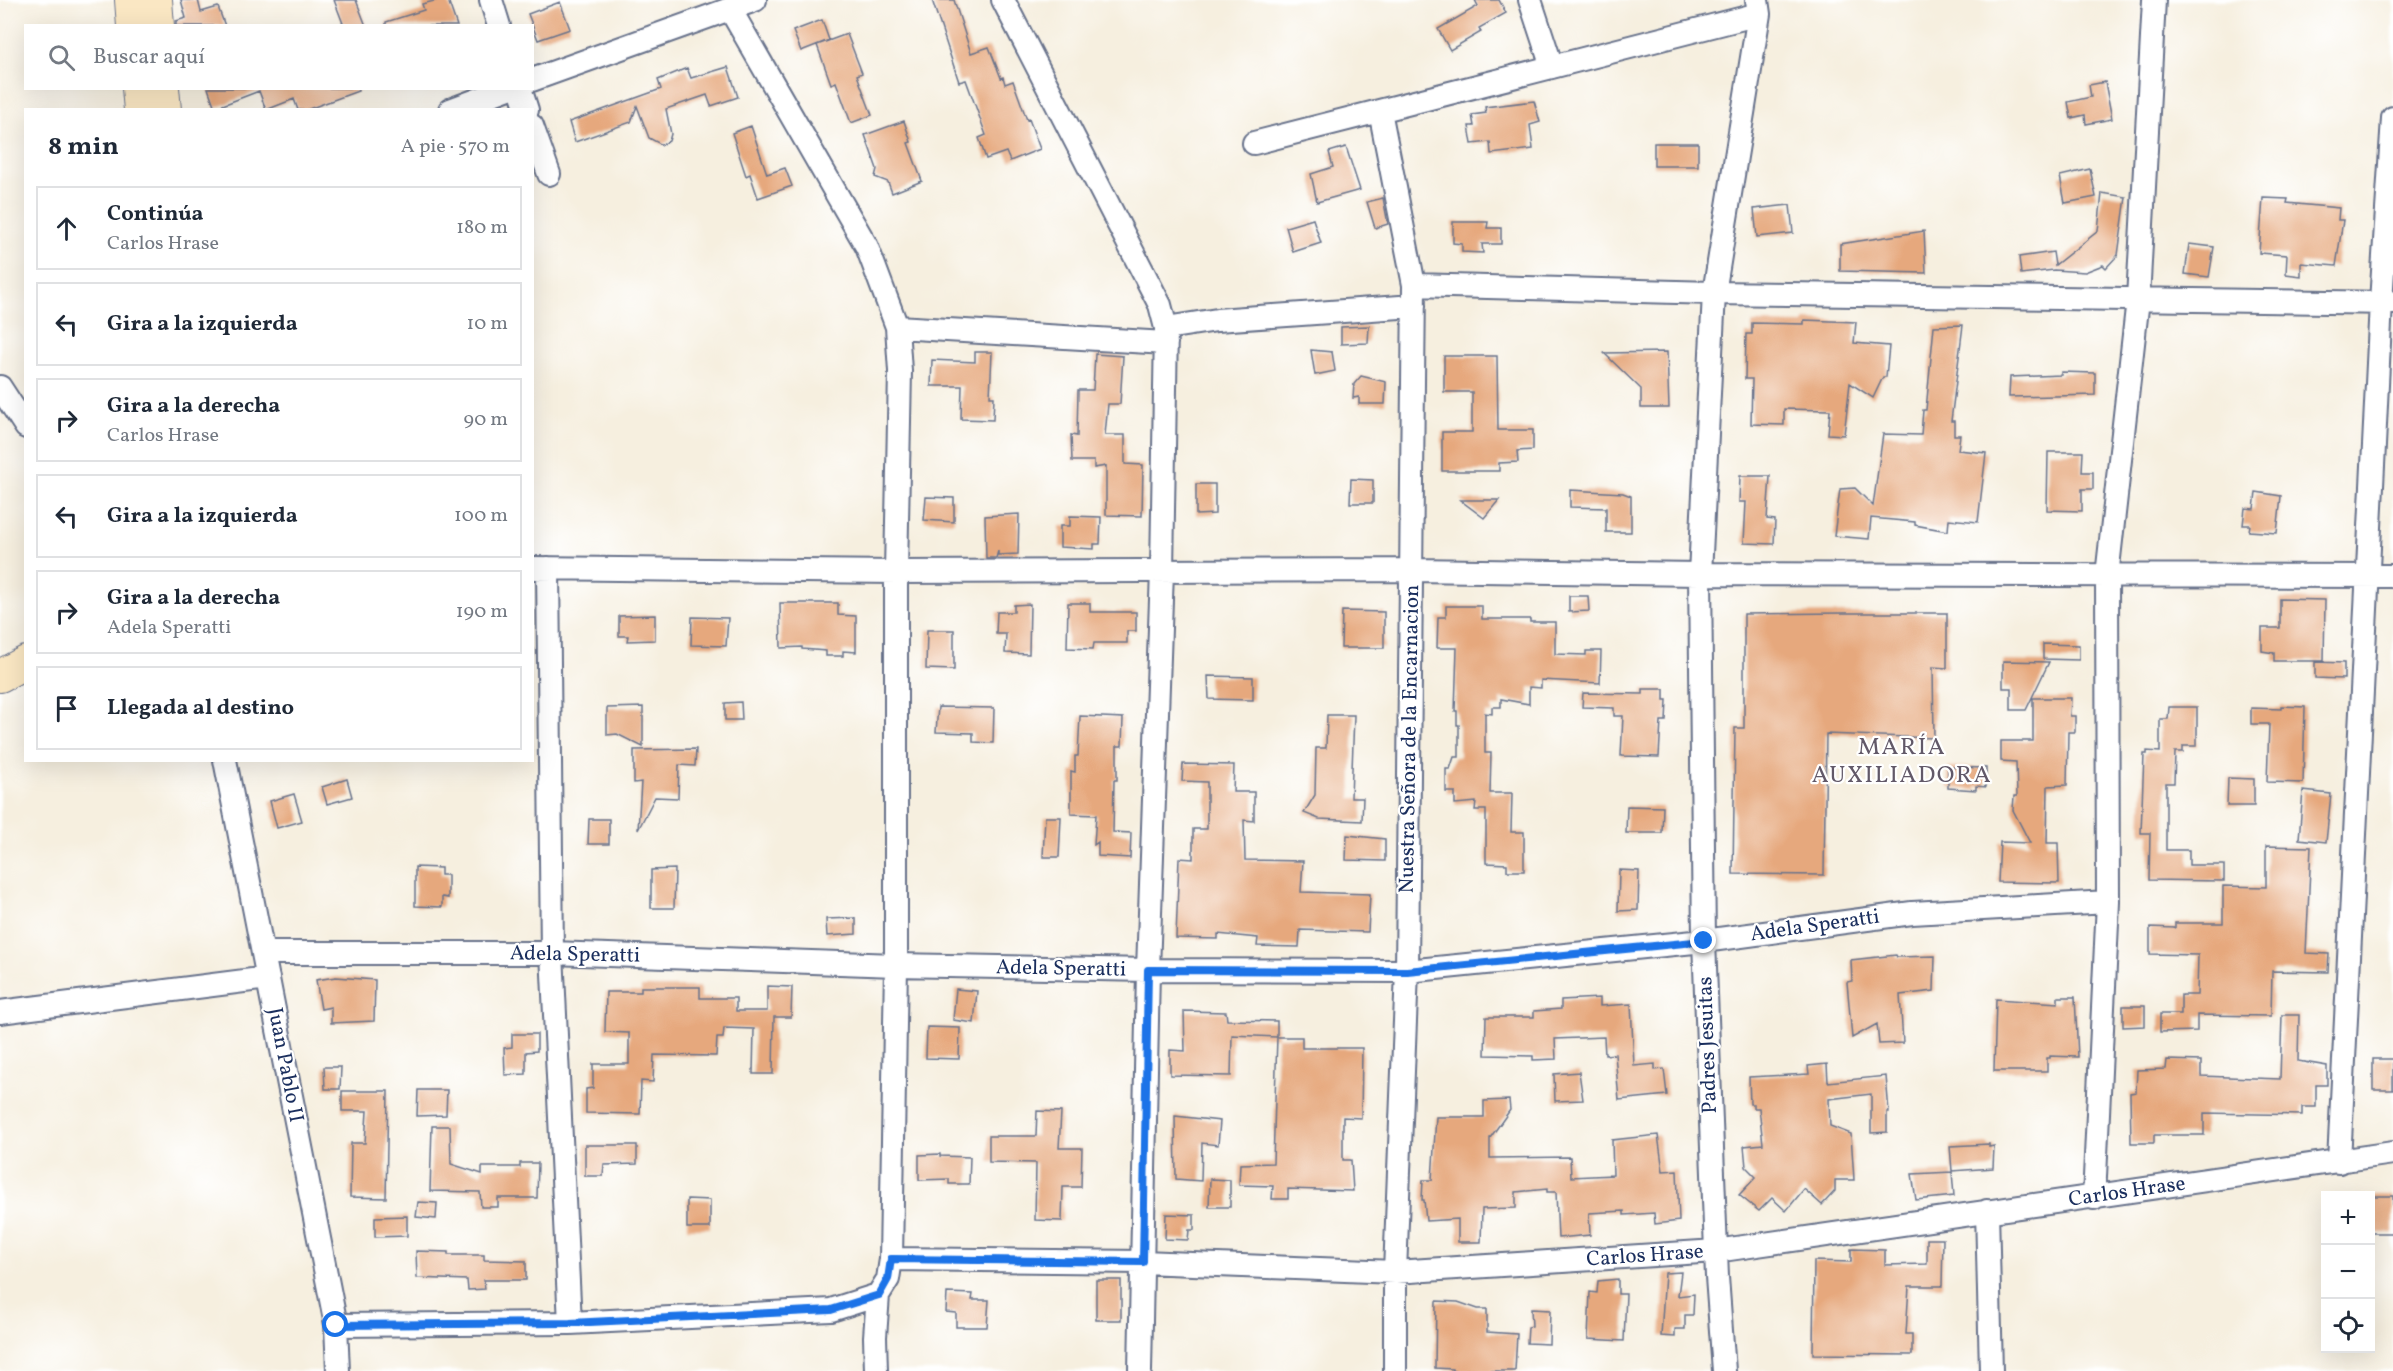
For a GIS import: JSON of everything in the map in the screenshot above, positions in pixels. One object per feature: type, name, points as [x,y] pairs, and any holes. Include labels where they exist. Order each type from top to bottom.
[{"type":"main road","points":[[131,0],[133,24]]},
{"type":"main road","points":[[156,0],[158,24]]},
{"type":"main road","points":[[138,90],[140,108]]},
{"type":"main road","points":[[163,90],[165,108]]},
{"type":"main road","points":[[0,676],[24,663]]},
{"type":"street","points":[[491,0],[498,24]]},
{"type":"street","points":[[534,79],[755,0]]},
{"type":"street","points":[[1003,0],[1160,305],[1166,335],[1162,571],[1148,970],[1140,1371]]},
{"type":"street","points":[[1530,0],[1552,68]]},
{"type":"street","points":[[2094,1198],[2108,902],[2107,576],[2138,299],[2154,0]]},
{"type":"street","points":[[1254,143],[1552,68],[1758,7]]},
{"type":"street","name":"Padres Jesuitas","points":[[1724,1371],[1716,1251],[1704,941],[1700,574],[1714,293],[1758,7]]},
{"type":"street","points":[[730,9],[867,247],[897,327],[900,371],[896,572],[896,965],[891,1259],[888,1279],[879,1295],[875,1337],[876,1371]]},
{"type":"street","points":[[455,108],[503,90]]},
{"type":"street","points":[[521,90],[526,108]]},
{"type":"street","name":"Nuestra Señora de la Encarnacion","points":[[1380,111],[1414,295],[1407,971],[1395,1272],[1395,1371]]},
{"type":"street","points":[[2339,1162],[2367,576],[2387,303],[2393,118]]},
{"type":"street","points":[[534,132],[549,174]]},
{"type":"street","points":[[897,327],[1166,335],[1217,320],[1414,295],[1714,293],[2387,303]]},
{"type":"street","points":[[0,387],[24,424]]},
{"type":"street","points":[[570,1323],[552,953],[540,568],[896,572],[1412,570],[1700,574],[2393,576]]},
{"type":"street","name":"Juan Pablo II","points":[[225,762],[336,1325],[338,1371]]},
{"type":"street","name":"Adela Speratti","points":[[263,953],[552,953],[896,965],[1148,970],[1407,971],[1704,941],[1912,913],[2108,902]]},
{"type":"street","points":[[0,1012],[268,978]]},
{"type":"street","name":"Carlos Hrase","points":[[891,1259],[1143,1262],[1395,1272],[1716,1251],[2393,1153]]},
{"type":"street","points":[[1987,1211],[1991,1371]]},
{"type":"street","points":[[336,1325],[570,1323],[831,1310],[879,1295]]},
{"type":"building","points":[[181,0],[198,0],[201,12],[218,7],[224,24],[176,24],[176,21],[186,18]]},
{"type":"building","points":[[334,0],[356,0],[365,24],[343,24]]},
{"type":"building","points":[[448,0],[456,24],[386,24],[386,22],[424,10],[422,4]]},
{"type":"building","points":[[932,0],[954,0],[971,53],[989,47],[1005,84],[1013,81],[1040,149],[1010,161],[1006,152],[986,159],[979,138],[986,135],[966,80],[959,82]]},
{"type":"building","points":[[1475,0],[1499,0],[1506,13],[1479,28],[1481,32],[1450,50],[1438,29],[1478,6]]},
{"type":"building","points":[[560,2],[570,29],[538,40],[534,24],[532,24],[528,14]]},
{"type":"building","points":[[822,20],[829,40],[801,51],[793,31]]},
{"type":"building","points":[[847,34],[862,73],[857,75],[872,115],[851,123],[836,82],[831,84],[817,45]]},
{"type":"building","points":[[728,67],[738,97],[711,106],[707,95],[666,109],[671,134],[669,141],[662,145],[649,138],[637,106],[631,122],[575,142],[569,122],[661,89],[658,80],[687,68],[691,78]]},
{"type":"building","points":[[2105,82],[2112,119],[2086,124],[2085,115],[2071,118],[2068,102],[2091,97],[2089,85]]},
{"type":"building","points":[[209,90],[358,90],[311,108],[297,108],[294,99],[265,108],[259,91],[215,108]]},
{"type":"building","points":[[1534,101],[1540,122],[1530,125],[1533,149],[1491,154],[1490,142],[1472,144],[1469,126],[1474,126],[1472,115],[1486,113],[1485,107]]},
{"type":"building","points":[[904,121],[911,142],[908,143],[922,181],[892,193],[888,182],[875,177],[877,169],[865,135]]},
{"type":"building","points":[[751,126],[767,174],[785,168],[792,186],[758,198],[750,174],[746,176],[732,133]]},
{"type":"building","points":[[1654,143],[1698,143],[1698,166],[1654,166]]},
{"type":"building","points":[[1346,147],[1360,190],[1317,202],[1311,174],[1333,167],[1329,152]]},
{"type":"building","points":[[2090,169],[2096,197],[2065,203],[2060,176]]},
{"type":"building","points":[[2102,193],[2126,197],[2118,255],[2106,268],[2103,265],[2085,272],[2054,270],[2021,274],[2019,257],[2053,252],[2055,265],[2098,231]]},
{"type":"building","points":[[1383,198],[1388,224],[1375,228],[1367,202]]},
{"type":"building","points":[[2263,198],[2288,199],[2287,203],[2339,208],[2338,220],[2343,220],[2336,266],[2301,263],[2301,276],[2286,274],[2287,255],[2259,253]]},
{"type":"building","points":[[1790,205],[1793,233],[1757,237],[1754,209]]},
{"type":"building","points":[[1313,219],[1321,243],[1293,252],[1286,227]]},
{"type":"building","points":[[1453,222],[1488,222],[1487,228],[1501,228],[1501,244],[1482,244],[1483,253],[1462,252],[1462,244],[1453,243]]},
{"type":"building","points":[[1924,231],[1926,273],[1840,271],[1840,244]]},
{"type":"building","points":[[2189,244],[2214,247],[2209,277],[2185,274]]},
{"type":"building","points":[[1804,320],[1856,322],[1854,343],[1889,346],[1886,377],[1883,377],[1873,398],[1850,383],[1844,435],[1828,434],[1830,410],[1784,409],[1784,425],[1751,424],[1752,379],[1745,379],[1746,334],[1752,334],[1752,323],[1804,324]]},
{"type":"building","points":[[1963,325],[1951,421],[1954,421],[1954,435],[1960,435],[1958,450],[1986,453],[1978,522],[1949,519],[1948,531],[1915,525],[1915,522],[1871,518],[1869,539],[1834,536],[1840,489],[1855,488],[1873,506],[1883,434],[1921,435],[1923,410],[1926,410],[1934,326]]},
{"type":"building","points":[[1369,326],[1368,343],[1341,344],[1341,327]]},
{"type":"building","points":[[1311,350],[1332,352],[1335,371],[1315,375]]},
{"type":"building","points":[[975,352],[992,352],[990,397],[994,397],[993,420],[961,419],[962,386],[931,386],[932,360],[975,362]]},
{"type":"building","points":[[1667,352],[1669,408],[1641,408],[1641,389],[1604,353]]},
{"type":"building","points":[[1095,354],[1123,356],[1120,404],[1108,404],[1105,435],[1125,435],[1125,464],[1143,465],[1142,516],[1106,515],[1106,466],[1094,468],[1094,461],[1072,461],[1071,435],[1077,436],[1078,390],[1093,390]]},
{"type":"building","points":[[1444,356],[1497,356],[1498,430],[1533,430],[1533,450],[1517,451],[1518,462],[1499,463],[1499,471],[1442,471],[1442,432],[1472,432],[1472,392],[1444,392]]},
{"type":"building","points":[[2061,372],[2095,373],[2095,395],[2009,397],[2010,377],[2061,375]]},
{"type":"building","points":[[1361,376],[1386,382],[1385,404],[1359,404],[1359,397],[1353,398],[1354,384]]},
{"type":"building","points":[[2048,452],[2083,452],[2082,472],[2093,472],[2093,489],[2082,489],[2082,511],[2047,510]]},
{"type":"building","points":[[1740,476],[1770,476],[1767,519],[1775,520],[1774,544],[1744,543],[1746,502],[1739,502]]},
{"type":"building","points":[[1351,479],[1373,480],[1373,503],[1350,503]]},
{"type":"building","points":[[1196,484],[1215,484],[1215,514],[1196,515]]},
{"type":"building","points":[[1570,490],[1623,493],[1631,496],[1631,532],[1606,532],[1606,508],[1570,507]]},
{"type":"building","points":[[2256,492],[2281,496],[2277,533],[2249,531],[2250,525],[2243,525],[2245,508],[2254,509]]},
{"type":"building","points":[[926,497],[954,498],[954,522],[924,520]]},
{"type":"building","points":[[1460,500],[1499,500],[1484,518]]},
{"type":"building","points":[[1019,514],[1018,554],[998,555],[998,551],[996,558],[986,558],[985,516]]},
{"type":"building","points":[[1070,516],[1101,517],[1100,544],[1094,544],[1094,549],[1060,547],[1060,526],[1070,526]]},
{"type":"building","points":[[1569,596],[1588,596],[1589,611],[1569,612]]},
{"type":"building","points":[[2280,599],[2325,600],[2324,661],[2274,661],[2274,653],[2262,651],[2262,628],[2280,628]]},
{"type":"building","points":[[780,603],[838,603],[838,615],[856,616],[856,652],[843,651],[843,656],[826,656],[826,651],[802,649],[802,647],[781,648]]},
{"type":"building","points":[[1068,603],[1090,603],[1090,612],[1136,612],[1136,631],[1127,631],[1127,643],[1094,643],[1093,649],[1067,648]]},
{"type":"building","points":[[1030,604],[1029,654],[1005,653],[1006,634],[996,634],[997,612],[1014,612],[1014,605]]},
{"type":"building","points":[[1446,606],[1482,606],[1482,619],[1530,619],[1530,622],[1555,622],[1555,654],[1586,655],[1586,651],[1601,651],[1600,683],[1541,680],[1541,688],[1529,687],[1529,704],[1501,699],[1501,707],[1492,707],[1492,714],[1485,713],[1485,753],[1491,753],[1490,793],[1512,793],[1511,832],[1524,832],[1524,871],[1507,871],[1507,864],[1486,863],[1486,810],[1475,810],[1476,802],[1455,804],[1455,792],[1446,792],[1446,769],[1450,769],[1454,757],[1459,757],[1459,725],[1457,725],[1457,711],[1455,711],[1457,648],[1437,648],[1438,617],[1446,617]]},
{"type":"building","points":[[1342,611],[1384,612],[1384,648],[1341,648]]},
{"type":"building","points":[[1947,613],[1947,668],[1933,667],[1934,738],[1826,734],[1824,875],[1733,874],[1735,728],[1744,728],[1744,614]]},
{"type":"building","points":[[655,615],[655,640],[627,641],[628,636],[619,636],[619,616]]},
{"type":"building","points":[[692,617],[728,618],[726,646],[691,645]]},
{"type":"building","points":[[927,630],[954,630],[954,670],[926,669]]},
{"type":"building","points":[[2043,644],[2079,645],[2079,660],[2043,659]]},
{"type":"building","points":[[2003,661],[2049,662],[2026,710],[2011,710],[2011,688],[2003,688]]},
{"type":"building","points":[[2315,662],[2344,663],[2344,679],[2315,678]]},
{"type":"building","points":[[1208,676],[1253,677],[1253,700],[1209,699]]},
{"type":"building","points":[[1643,689],[1664,689],[1664,700],[1667,700],[1666,721],[1661,721],[1659,757],[1621,756],[1623,716],[1614,716],[1614,708],[1582,707],[1583,693],[1643,694]]},
{"type":"building","points":[[2033,698],[2071,698],[2070,716],[2075,716],[2075,732],[2068,732],[2067,785],[2048,786],[2047,843],[2058,843],[2059,883],[1998,882],[2000,842],[2030,843],[2013,810],[2014,796],[2017,796],[2016,762],[2001,761],[2001,741],[2033,741]]},
{"type":"building","points":[[741,702],[742,720],[725,720],[725,703]]},
{"type":"building","points":[[2281,706],[2305,707],[2303,783],[2267,782],[2269,724],[2251,724],[2251,708],[2281,709]]},
{"type":"building","points":[[643,707],[643,747],[617,734],[607,735],[607,708]]},
{"type":"building","points":[[938,707],[994,708],[993,743],[973,742],[973,733],[936,732]]},
{"type":"building","points":[[2169,707],[2197,707],[2197,746],[2183,746],[2183,752],[2175,752],[2174,783],[2166,783],[2166,850],[2189,850],[2189,865],[2224,865],[2224,881],[2149,880],[2150,833],[2141,833],[2144,754],[2147,754],[2147,751],[2160,752],[2160,719],[2168,719]]},
{"type":"building","points":[[1327,715],[1354,715],[1351,798],[1363,798],[1362,821],[1319,819],[1304,813],[1315,795],[1316,748],[1326,748]]},
{"type":"building","points":[[1080,716],[1123,718],[1122,746],[1117,746],[1117,780],[1114,780],[1113,832],[1131,833],[1130,858],[1098,856],[1098,842],[1094,845],[1096,815],[1071,814],[1071,771],[1075,772],[1075,756],[1078,756]]},
{"type":"building","points":[[696,749],[695,766],[679,765],[678,798],[655,797],[638,830],[641,782],[634,783],[634,750]]},
{"type":"building","points":[[1183,764],[1234,765],[1233,792],[1254,792],[1254,821],[1244,820],[1245,860],[1303,861],[1301,892],[1370,894],[1368,932],[1300,930],[1299,947],[1257,946],[1258,938],[1218,934],[1218,939],[1176,938],[1179,858],[1193,859],[1193,829],[1207,829],[1207,782],[1182,781]]},
{"type":"building","points":[[1948,767],[1986,768],[1986,787],[1976,786],[1976,790],[1948,788]]},
{"type":"building","points":[[2228,778],[2254,779],[2254,806],[2227,806]]},
{"type":"building","points":[[347,779],[352,797],[327,804],[322,787]]},
{"type":"building","points":[[2303,791],[2331,794],[2326,842],[2299,839]]},
{"type":"building","points":[[294,794],[302,821],[277,828],[270,801]]},
{"type":"building","points":[[1627,806],[1663,807],[1662,833],[1626,833]]},
{"type":"building","points":[[1045,817],[1061,817],[1059,857],[1043,857]]},
{"type":"building","points":[[589,819],[609,819],[609,844],[588,844]]},
{"type":"building","points":[[1347,835],[1385,839],[1385,861],[1346,860]]},
{"type":"building","points":[[2266,846],[2311,847],[2306,953],[2329,954],[2328,972],[2272,971],[2271,1016],[2197,1015],[2197,1031],[2160,1032],[2160,1014],[2181,1014],[2181,995],[2197,995],[2198,955],[2150,954],[2150,927],[2175,928],[2175,923],[2223,923],[2223,886],[2266,887]]},
{"type":"building","points":[[415,867],[441,868],[441,875],[448,875],[448,898],[442,897],[442,907],[415,906]]},
{"type":"building","points":[[675,869],[674,908],[651,908],[651,870]]},
{"type":"building","points":[[1619,870],[1639,871],[1638,910],[1618,911]]},
{"type":"building","points":[[856,918],[856,934],[827,936],[826,919]]},
{"type":"building","points":[[1896,955],[1897,957],[1935,956],[1934,991],[1900,995],[1903,1043],[1879,1044],[1877,1024],[1852,1038],[1847,982],[1852,981],[1851,960]]},
{"type":"building","points":[[336,977],[375,980],[374,1021],[331,1023],[331,1007],[321,1009],[316,980]]},
{"type":"building","points":[[767,986],[792,987],[791,1017],[774,1017],[773,1074],[753,1074],[754,1029],[724,1028],[723,1038],[717,1038],[716,1056],[654,1055],[653,1082],[641,1081],[640,1114],[586,1113],[586,1089],[593,1088],[593,1064],[629,1064],[629,1033],[605,1032],[606,992],[641,992],[641,987],[700,987],[700,998],[736,998],[736,1011],[767,1011]]},
{"type":"building","points":[[956,989],[977,991],[974,1023],[953,1020]]},
{"type":"building","points":[[2058,997],[2075,997],[2078,1057],[2050,1056],[2047,1058],[2047,1071],[1994,1071],[1996,999],[2058,1003]]},
{"type":"building","points":[[1600,998],[1600,1006],[1631,1004],[1634,1066],[1655,1064],[1655,1070],[1664,1069],[1667,1095],[1619,1100],[1615,1054],[1605,1055],[1604,1037],[1555,1039],[1556,1059],[1533,1060],[1533,1056],[1485,1055],[1486,1017],[1534,1017],[1534,1011],[1561,1009],[1561,1000]]},
{"type":"building","points":[[2123,1006],[2145,1006],[2145,1026],[2123,1027]]},
{"type":"building","points":[[1184,1011],[1226,1012],[1227,1020],[1277,1021],[1277,1037],[1232,1035],[1231,1076],[1170,1075],[1170,1050],[1185,1051]]},
{"type":"building","points":[[2282,1015],[2299,1015],[2298,1061],[2327,1066],[2327,1085],[2316,1085],[2316,1107],[2302,1107],[2302,1115],[2204,1113],[2204,1135],[2154,1135],[2154,1143],[2131,1143],[2130,1093],[2136,1092],[2137,1070],[2166,1069],[2167,1060],[2201,1061],[2201,1076],[2280,1079]]},
{"type":"building","points":[[927,1027],[960,1028],[959,1059],[926,1058]]},
{"type":"building","points":[[512,1034],[537,1034],[537,1051],[526,1052],[526,1074],[505,1075],[504,1048],[512,1047]]},
{"type":"building","points":[[1277,1037],[1302,1037],[1302,1048],[1362,1048],[1361,1118],[1343,1117],[1343,1160],[1351,1160],[1353,1191],[1288,1189],[1288,1199],[1272,1199],[1273,1186],[1239,1185],[1240,1164],[1273,1163]]},
{"type":"building","points":[[2373,1059],[2393,1059],[2393,1090],[2373,1090]]},
{"type":"building","points":[[1827,1064],[1828,1082],[1886,1076],[1889,1112],[1887,1112],[1887,1132],[1871,1133],[1871,1094],[1829,1099],[1830,1126],[1851,1134],[1854,1180],[1835,1180],[1835,1191],[1822,1205],[1804,1189],[1786,1211],[1772,1198],[1759,1211],[1739,1195],[1756,1177],[1746,1167],[1744,1146],[1763,1144],[1759,1108],[1754,1108],[1754,1104],[1750,1104],[1749,1077],[1809,1074],[1808,1066]]},
{"type":"building","points":[[324,1067],[341,1067],[340,1089],[325,1089]]},
{"type":"building","points":[[1579,1072],[1583,1100],[1555,1101],[1554,1074]]},
{"type":"building","points":[[418,1090],[447,1090],[446,1115],[417,1116]]},
{"type":"building","points":[[342,1091],[388,1091],[386,1198],[350,1197],[351,1143],[365,1143],[367,1111],[342,1111]]},
{"type":"building","points":[[1509,1100],[1510,1110],[1490,1138],[1490,1158],[1570,1157],[1571,1177],[1613,1175],[1612,1140],[1658,1135],[1663,1171],[1677,1170],[1679,1221],[1655,1224],[1654,1213],[1624,1215],[1624,1211],[1589,1213],[1590,1235],[1558,1238],[1556,1192],[1547,1192],[1547,1189],[1516,1192],[1516,1208],[1482,1209],[1481,1242],[1458,1242],[1458,1219],[1426,1221],[1424,1200],[1422,1200],[1423,1180],[1432,1180],[1436,1117],[1484,1117],[1484,1101]]},
{"type":"building","points":[[1037,1111],[1061,1112],[1059,1148],[1082,1148],[1081,1187],[1063,1187],[1062,1221],[1035,1220],[1036,1163],[989,1162],[989,1136],[1036,1136]]},
{"type":"building","points":[[1175,1116],[1220,1121],[1218,1145],[1202,1143],[1201,1181],[1176,1179]]},
{"type":"building","points":[[432,1126],[450,1126],[451,1164],[482,1174],[482,1167],[520,1167],[520,1163],[538,1163],[537,1198],[498,1198],[498,1207],[481,1207],[480,1192],[430,1191]]},
{"type":"building","points":[[1989,1144],[1989,1147],[1994,1146],[1993,1168],[1952,1171],[1950,1146]]},
{"type":"building","points":[[585,1145],[637,1145],[637,1164],[604,1165],[603,1176],[585,1176]]},
{"type":"building","points":[[940,1154],[940,1156],[970,1157],[969,1184],[949,1184],[949,1179],[919,1180],[919,1155]]},
{"type":"building","points":[[1952,1172],[1954,1196],[1916,1200],[1912,1174]]},
{"type":"building","points":[[1210,1179],[1230,1180],[1230,1207],[1209,1207]]},
{"type":"building","points":[[2375,1196],[2393,1196],[2393,1233],[2375,1233]]},
{"type":"building","points":[[687,1199],[710,1200],[710,1228],[687,1228]]},
{"type":"building","points":[[418,1202],[437,1203],[436,1219],[416,1217]]},
{"type":"building","points":[[1166,1214],[1194,1215],[1194,1230],[1189,1230],[1188,1240],[1165,1239]]},
{"type":"building","points":[[407,1216],[407,1236],[375,1237],[375,1217]]},
{"type":"building","points":[[1927,1239],[1943,1239],[1942,1286],[1909,1286],[1906,1334],[1912,1334],[1912,1355],[1813,1354],[1814,1261],[1851,1262],[1851,1249],[1885,1250],[1885,1265],[1927,1264]]},
{"type":"building","points":[[416,1251],[448,1252],[448,1255],[484,1255],[484,1260],[526,1261],[526,1280],[484,1280],[485,1289],[468,1290],[467,1280],[417,1278]]},
{"type":"building","points":[[1681,1272],[1678,1296],[1694,1294],[1693,1315],[1685,1315],[1685,1329],[1675,1329],[1675,1337],[1661,1336],[1665,1273]]},
{"type":"building","points":[[1618,1279],[1618,1294],[1626,1294],[1624,1341],[1588,1339],[1590,1292],[1597,1293],[1598,1281]]},
{"type":"building","points":[[1096,1280],[1121,1280],[1121,1320],[1096,1320]]},
{"type":"building","points":[[947,1293],[973,1294],[972,1300],[989,1300],[987,1327],[956,1327],[956,1313],[946,1312]]},
{"type":"building","points":[[1436,1301],[1458,1302],[1478,1309],[1487,1309],[1487,1332],[1517,1334],[1515,1371],[1453,1371],[1453,1369],[1435,1368]]},
{"type":"building","points":[[1531,1309],[1550,1310],[1549,1344],[1527,1343],[1528,1327],[1532,1326]]},
{"type":"district","name":"MARÍA AUXILIADORA","points":[[1902,762]]},
{"type":"route","points":[[336,1325],[570,1323],[831,1310],[879,1295],[888,1279],[891,1259],[1143,1262],[1148,970],[1407,971],[1704,941]]}]
